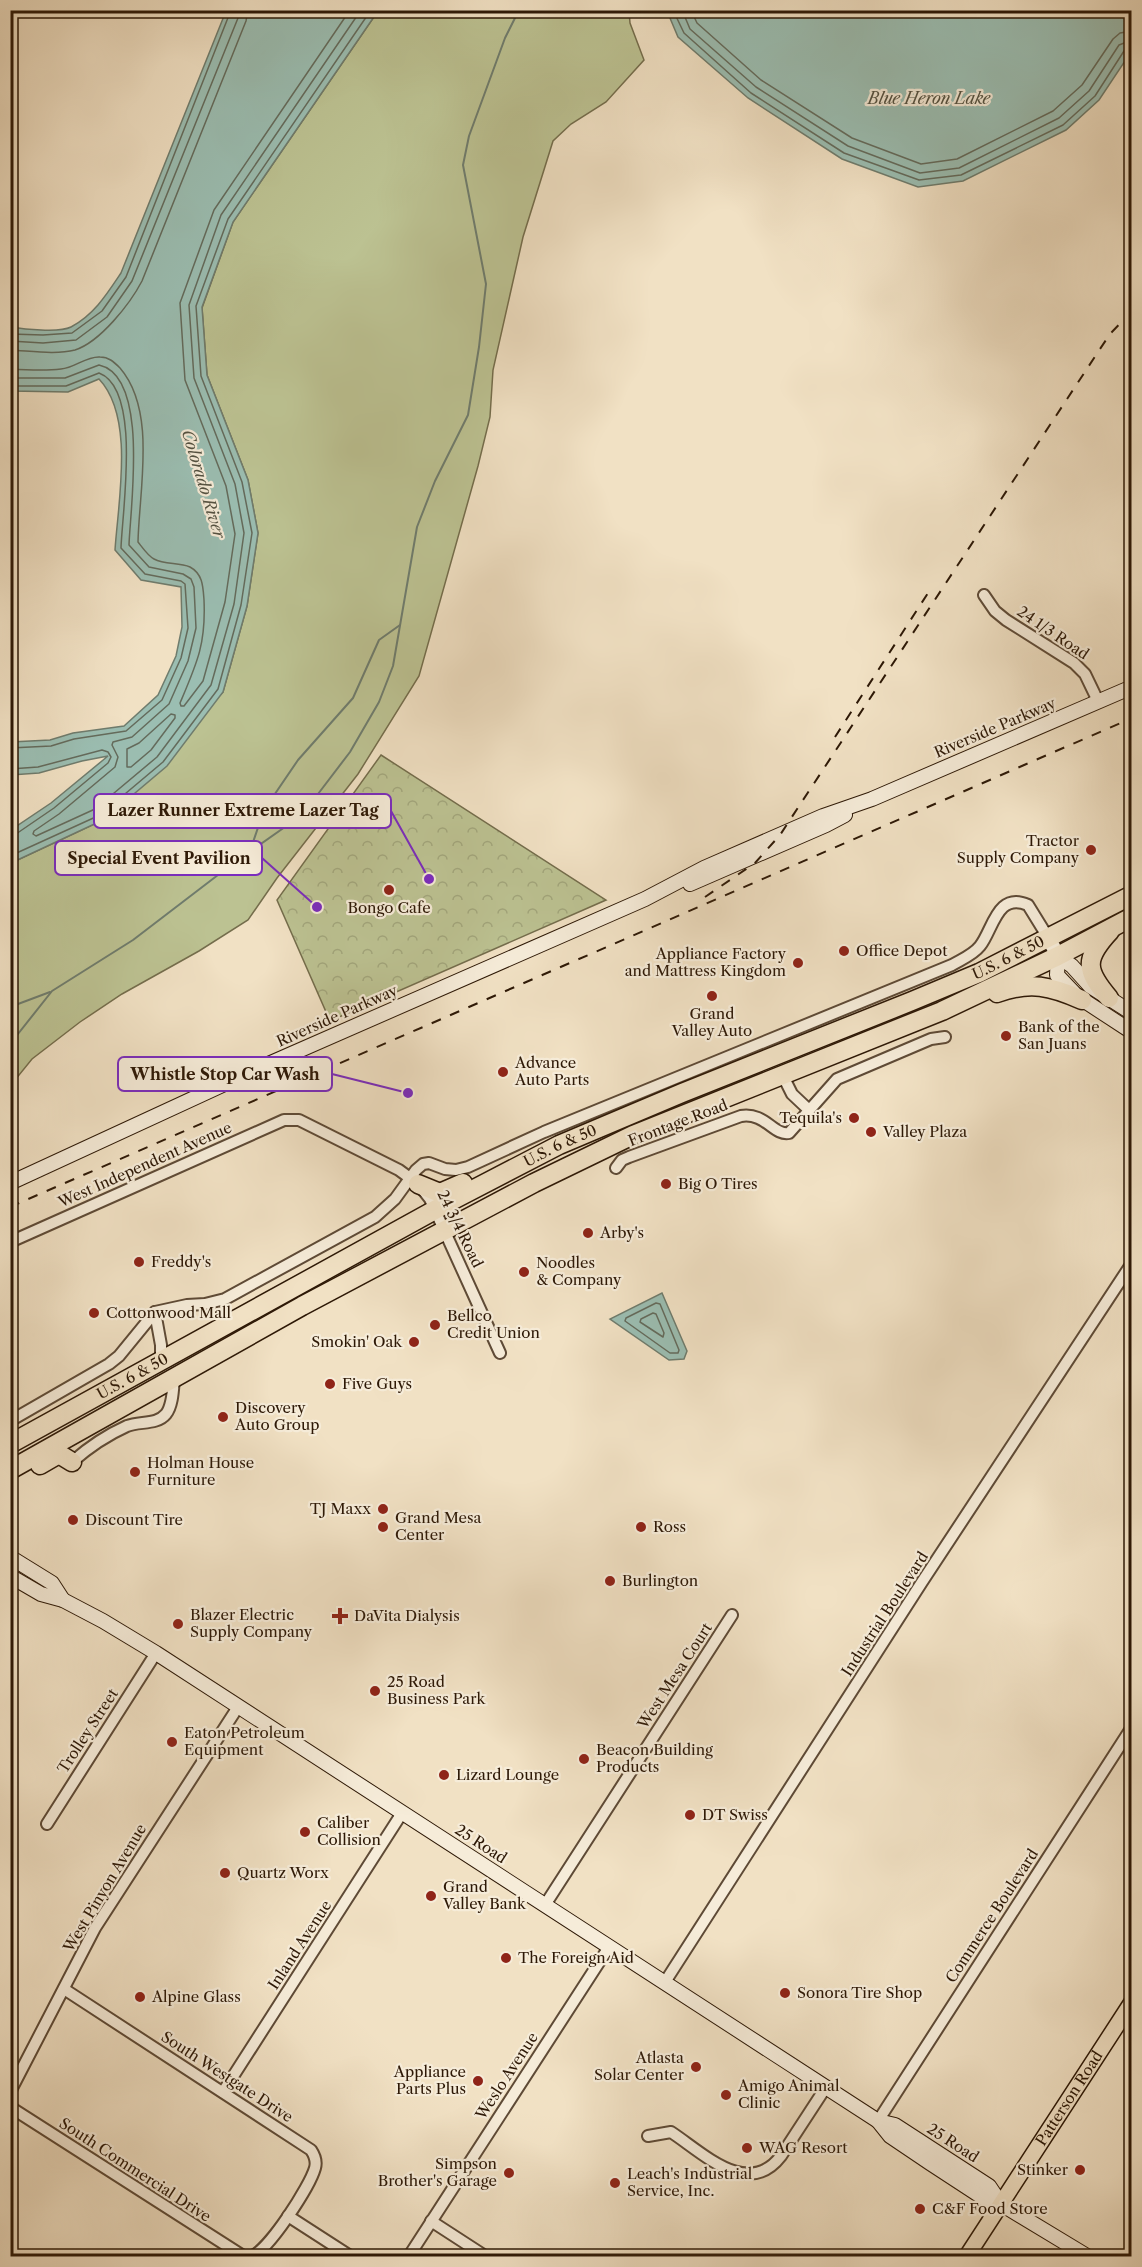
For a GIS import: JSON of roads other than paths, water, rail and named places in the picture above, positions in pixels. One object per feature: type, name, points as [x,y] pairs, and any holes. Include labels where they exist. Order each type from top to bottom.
[{"type":"highway","name":"U.S. 6 & 50","points":[[10,1444],[437,1211],[453,1200],[560,1145],[979,973],[1131,895]]},
{"type":"highway","name":"U.S. 6 & 50","points":[[10,1472],[174,1378],[447,1231],[633,1135],[942,1011],[1058,956],[1124,921]]},
{"type":"highway","points":[[1109,998],[1092,978],[1090,964],[1098,946],[1124,921]]},
{"type":"highway","points":[[942,1011],[960,1009],[1014,988],[1046,986],[1082,1000]]},
{"type":"highway","points":[[783,1074],[783,1068],[789,1061],[889,1019],[912,1001]]},
{"type":"highway","points":[[415,1181],[440,1193],[550,1139],[589,1133]]},
{"type":"highway","points":[[447,1231],[447,1222],[454,1211],[565,1154],[589,1133]]},
{"type":"highway","points":[[174,1378],[180,1365],[194,1353],[267,1312],[306,1281]]},
{"type":"highway","points":[[56,1444],[85,1416],[154,1376],[161,1361]]},
{"type":"highway","points":[[10,1472],[23,1474],[59,1454],[72,1462]]},
{"type":"main road","name":"Riverside Parkway","points":[[10,1183],[257,1069],[645,899],[704,868],[823,816],[872,799],[1131,687]]},
{"type":"main road","points":[[1049,939],[1058,956],[1072,966],[1090,986],[1131,1013]]},
{"type":"main road","points":[[1058,956],[1057,975],[1059,979],[1082,1000],[1131,1032]]},
{"type":"main road","name":"25 Road","points":[[10,1557],[52,1583],[63,1600]]},
{"type":"main road","name":"25 Road","points":[[10,1576],[41,1594],[63,1600],[103,1621],[156,1653],[878,2121],[895,2125],[989,2186],[1001,2204],[1087,2256]]},
{"type":"main road","name":"Patterson Road","points":[[967,2256],[1131,2002]]},
{"type":"street","name":"24 1/3 Road","points":[[984,595],[995,611],[1006,620],[1074,663],[1085,674],[1098,701]]},
{"type":"street","points":[[10,1421],[109,1364],[123,1351],[155,1312],[187,1305],[205,1305],[225,1299],[375,1217],[415,1181],[423,1164],[429,1163],[456,1170],[468,1167],[544,1132],[952,965],[976,950],[987,934],[995,915],[1001,908],[1013,903],[1028,905],[1049,939]]},
{"type":"street","name":"Frontage Road","points":[[616,1168],[622,1160],[629,1157],[741,1116],[755,1116],[786,1134],[837,1079],[931,1039],[945,1037]]},
{"type":"street","points":[[783,1074],[794,1097],[809,1110]]},
{"type":"street","name":"24 3/4 Road","points":[[292,1118],[306,1122],[415,1181],[437,1211],[447,1231],[500,1353]]},
{"type":"street","name":"West Independent Avenue","points":[[10,1242],[292,1118]]},
{"type":"street","name":"Industrial Boulevard","points":[[665,1982],[922,1582],[1131,1263]]},
{"type":"street","points":[[155,1312],[161,1345],[161,1361]]},
{"type":"street","points":[[72,1462],[89,1447],[126,1427],[139,1422],[156,1422],[167,1413],[174,1378]]},
{"type":"street","name":"West Mesa Court","points":[[544,1905],[732,1615]]},
{"type":"street","name":"Trolley Street","points":[[47,1824],[156,1653]]},
{"type":"street","name":"West Pinyon Avenue","points":[[10,2092],[95,1928],[238,1707]]},
{"type":"street","name":"Commerce Boulevard","points":[[878,2121],[1131,1727]]},
{"type":"street","name":"Inland Avenue","points":[[223,2092],[402,1813]]},
{"type":"street","name":"Weslo Avenue","points":[[409,2256],[609,1947]]},
{"type":"street","name":"South Westgate Drive","points":[[64,1989],[308,2147],[314,2154],[316,2163],[313,2173],[288,2216]]},
{"type":"street","points":[[648,2136],[671,2132],[728,2170],[745,2175],[760,2173],[772,2166],[781,2156],[826,2086]]},
{"type":"street","name":"South Commercial Drive","points":[[10,2107],[243,2256]]},
{"type":"street","points":[[252,2256],[262,2251],[288,2216],[350,2256]]},
{"type":"street","points":[[431,2221],[485,2256]]},
{"type":"water","name":"Colorado River","points":[[226,11],[378,11],[233,222],[202,307],[207,375],[248,480],[258,533],[247,606],[223,692],[167,766],[103,820],[11,863],[11,830],[51,803],[108,756],[39,773],[11,775],[11,742],[50,740],[73,733],[124,726],[158,695],[176,656],[182,627],[181,587],[141,580],[115,550],[122,461],[117,415],[110,395],[99,379],[68,392],[11,391],[11,327],[50,330],[71,327],[87,316],[111,289],[121,273]]},
{"type":"water","name":"Blue Heron Lake","points":[[667,11],[1131,11],[1131,43],[1129,55],[1099,100],[1066,130],[963,181],[918,187],[842,159],[748,98],[678,37]]},
{"type":"water","points":[[662,1293],[687,1351],[684,1359],[669,1360],[610,1319]]},
{"type":"waterway","points":[[10,1044],[52,991],[133,940],[231,865],[292,822],[318,794],[350,752],[379,702],[393,666],[417,527],[435,481],[468,415],[486,284],[463,165],[469,136],[505,38],[519,10]]},
{"type":"waterway","points":[[250,851],[264,810],[298,760],[353,698],[379,640],[400,625]]},
{"type":"waterway","points":[[10,1007],[50,992]]},
{"type":"railway","points":[[705,897],[755,863],[780,835],[1110,334],[1132,311]]},
{"type":"railway","points":[[835,737],[928,593]]},
{"type":"railway","points":[[10,1207],[1132,718]]},
{"type":"place","name":"Tractor Supply Company","points":[[1091,850]]},
{"type":"place","name":"Lazer Runner Extreme Lazer Tag","points":[[429,879]]},
{"type":"place","name":"Bongo Cafe","points":[[389,890]]},
{"type":"place","name":"Special Event Pavilion","points":[[317,907]]},
{"type":"place","name":"Office Depot","points":[[844,951]]},
{"type":"place","name":"Appliance Factory and Mattress Kingdom","points":[[798,963]]},
{"type":"place","name":"Grand Valley Auto","points":[[712,996]]},
{"type":"place","name":"Bank of the San Juans","points":[[1006,1036]]},
{"type":"place","name":"Advance Auto Parts","points":[[503,1072]]},
{"type":"place","name":"Whistle Stop Car Wash","points":[[408,1093]]},
{"type":"place","name":"Tequila's","points":[[854,1118]]},
{"type":"place","name":"Valley Plaza","points":[[871,1132]]},
{"type":"place","name":"Big O Tires","points":[[666,1184]]},
{"type":"place","name":"Arby's","points":[[588,1233]]},
{"type":"place","name":"Freddy's","points":[[139,1262]]},
{"type":"place","name":"Noodles & Company","points":[[524,1272]]},
{"type":"place","name":"Cottonwood Mall","points":[[94,1313]]},
{"type":"place","name":"Bellco Credit Union","points":[[435,1325]]},
{"type":"place","name":"Smokin' Oak","points":[[414,1342]]},
{"type":"place","name":"Five Guys","points":[[330,1384]]},
{"type":"place","name":"Discovery Auto Group","points":[[223,1417]]},
{"type":"place","name":"Holman House Furniture","points":[[135,1472]]},
{"type":"place","name":"TJ Maxx","points":[[383,1509]]},
{"type":"place","name":"Discount Tire","points":[[73,1520]]},
{"type":"place","name":"Grand Mesa Center","points":[[383,1527]]},
{"type":"place","name":"Ross","points":[[641,1527]]},
{"type":"place","name":"Burlington","points":[[610,1581]]},
{"type":"place","name":"DaVita Dialysis","points":[[340,1616]]},
{"type":"place","name":"Blazer Electric Supply Company","points":[[178,1624]]},
{"type":"place","name":"25 Road Business Park","points":[[375,1691]]},
{"type":"place","name":"Eaton Petroleum Equipment","points":[[172,1742]]},
{"type":"place","name":"Beacon Building Products","points":[[584,1759]]},
{"type":"place","name":"Lizard Lounge","points":[[444,1775]]},
{"type":"place","name":"DT Swiss","points":[[690,1815]]},
{"type":"place","name":"Caliber Collision","points":[[305,1832]]},
{"type":"place","name":"Quartz Worx","points":[[225,1873]]},
{"type":"place","name":"Grand Valley Bank","points":[[431,1896]]},
{"type":"place","name":"The Foreign Aid","points":[[506,1958]]},
{"type":"place","name":"Sonora Tire Shop","points":[[785,1993]]},
{"type":"place","name":"Alpine Glass","points":[[140,1997]]},
{"type":"place","name":"Atlasta Solar Center","points":[[696,2067]]},
{"type":"place","name":"Appliance Parts Plus","points":[[478,2081]]},
{"type":"place","name":"Amigo Animal Clinic","points":[[726,2095]]},
{"type":"place","name":"WAG Resort","points":[[747,2148]]},
{"type":"place","name":"Stinker","points":[[1080,2170]]},
{"type":"place","name":"Simpson Brother's Garage","points":[[509,2173]]},
{"type":"place","name":"Leach's Industrial Service, Inc.","points":[[615,2183]]},
{"type":"place","name":"C&F Food Store","points":[[920,2209]]}]
